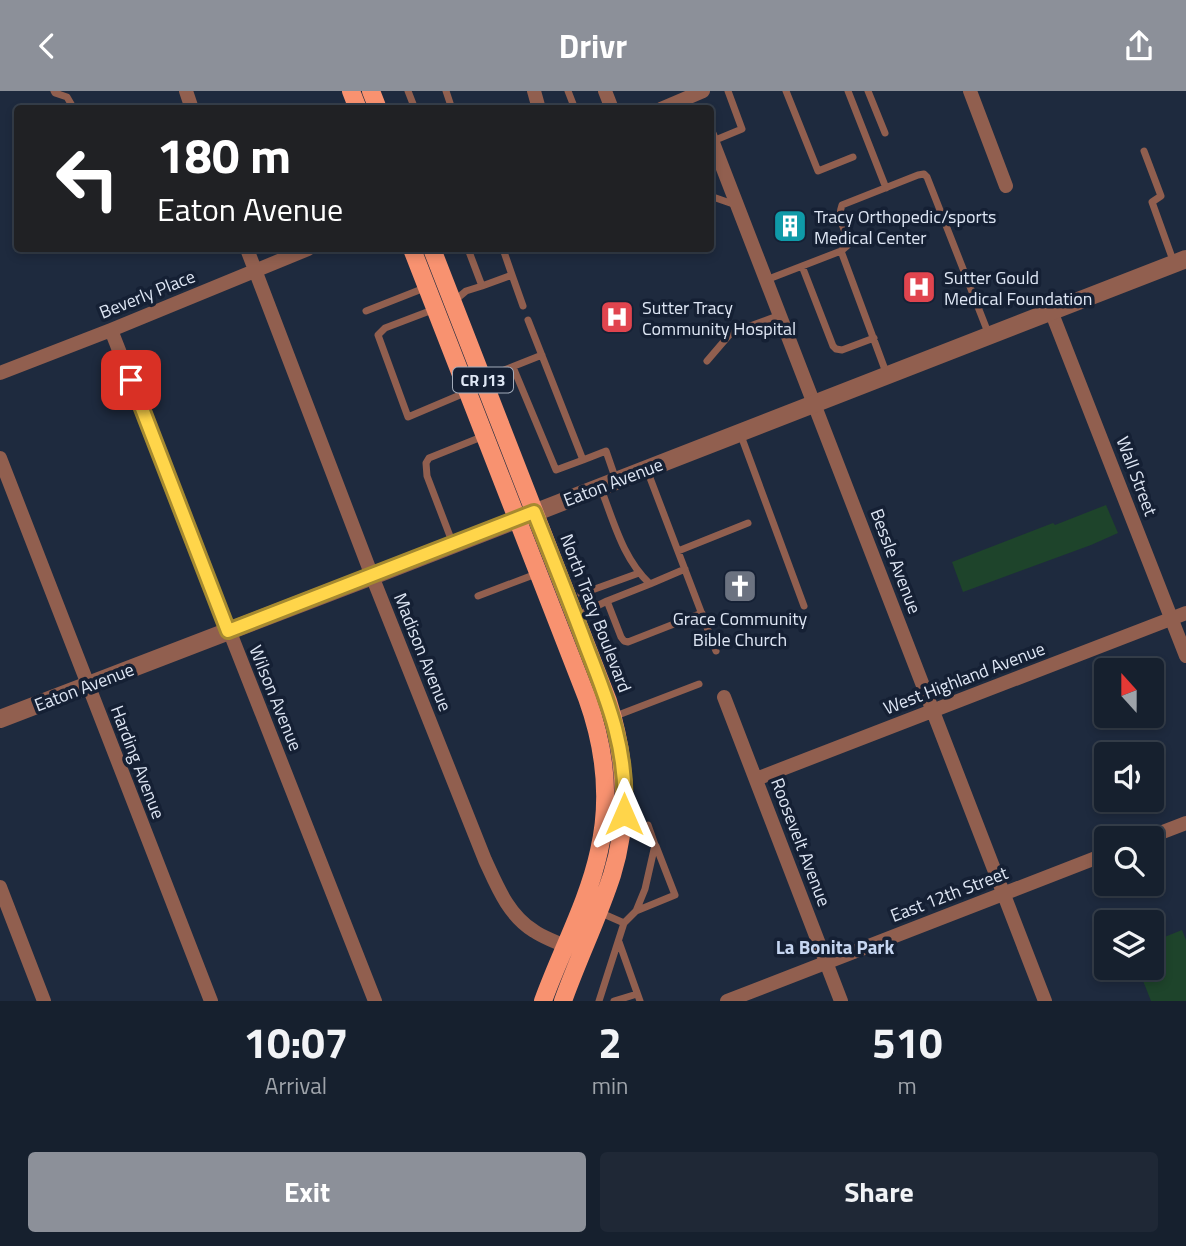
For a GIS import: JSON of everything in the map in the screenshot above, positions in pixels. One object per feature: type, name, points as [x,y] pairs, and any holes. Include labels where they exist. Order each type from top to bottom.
[{"type":"main road","name":"North Tracy Boulevard","points":[[413,252],[485,435],[575,616],[604,719],[604,828],[573,949],[563,1001]]},
{"type":"main road","name":"North Tracy Boulevard","points":[[433,252],[482,378],[526,516],[538,573],[622,759],[624,814],[616,862],[598,912],[573,949],[547,996]]},
{"type":"street","points":[[970,91],[1006,186]]},
{"type":"street","points":[[672,105],[697,96]]},
{"type":"street","name":"Bessle Avenue","points":[[714,143],[1045,1001]]},
{"type":"street","name":"Madison Avenue","points":[[248,252],[372,576],[501,897],[528,927],[573,949]]},
{"type":"street","name":"Beverly Place","points":[[0,373],[301,252]]},
{"type":"street","name":"Eaton Avenue","points":[[0,719],[1180,261]]},
{"type":"street","name":"Wall Street","points":[[1051,311],[1186,656]]},
{"type":"street","name":"Wilson Avenue","points":[[111,330],[375,1001]]},
{"type":"street","name":"Harding Avenue","points":[[0,458],[211,1001]]},
{"type":"street","name":"West Highland Avenue","points":[[756,779],[1186,613]]},
{"type":"street","name":"Roosevelt Avenue","points":[[724,697],[841,1001]]},
{"type":"street","points":[[1164,831],[1186,823]]},
{"type":"street","name":"East 12th Street","points":[[727,1001],[1094,859]]},
{"type":"street","points":[[0,887],[44,1001]]},
{"type":"lane","points":[[54,91],[69,94]]},
{"type":"lane","points":[[714,137],[742,129],[728,91]]},
{"type":"lane","points":[[786,91],[818,171],[853,157]]},
{"type":"lane","points":[[848,91],[886,188]]},
{"type":"lane","points":[[868,91],[885,133]]},
{"type":"lane","points":[[1144,151],[1161,196],[1152,202],[1180,261]]},
{"type":"lane","points":[[766,280],[841,251],[848,245],[840,218],[842,205],[924,174],[989,335]]},
{"type":"lane","points":[[714,197],[738,205]]},
{"type":"lane","points":[[841,251],[888,375]]},
{"type":"lane","points":[[469,252],[482,286]]},
{"type":"lane","points":[[506,252],[523,306]]},
{"type":"lane","points":[[802,266],[833,346],[842,350],[874,338]]},
{"type":"lane","points":[[468,392],[408,417],[378,335],[385,328],[453,302],[466,291],[512,275]]},
{"type":"lane","points":[[366,311],[444,280]]},
{"type":"lane","points":[[707,361],[731,333],[780,314]]},
{"type":"lane","points":[[528,320],[583,460]]},
{"type":"lane","points":[[482,378],[542,355]]},
{"type":"lane","points":[[513,367],[556,470],[606,451],[608,484],[623,546],[639,573],[650,584]]},
{"type":"lane","points":[[740,433],[804,606]]},
{"type":"lane","points":[[453,544],[427,475],[426,463],[429,458],[485,435]]},
{"type":"lane","points":[[647,469],[716,651]]},
{"type":"lane","points":[[678,551],[748,523]]},
{"type":"lane","points":[[575,616],[685,569]]},
{"type":"lane","points":[[478,596],[538,573]]},
{"type":"lane","points":[[581,594],[639,573]]},
{"type":"lane","points":[[607,601],[621,637],[628,642],[702,614]]},
{"type":"lane","points":[[604,719],[699,684]]},
{"type":"lane","points":[[599,1001],[624,923],[636,911],[675,895],[648,825]]},
{"type":"lane","points":[[636,911],[645,889],[655,845]]},
{"type":"lane","points":[[598,912],[624,923]]},
{"type":"lane","points":[[614,1001],[639,997],[618,941]]},
{"type":"green space","points":[[1106,505],[1118,533],[963,592],[952,562]]},
{"type":"green space","points":[[1182,930],[1186,940],[1186,1001],[1151,1001],[1143,980],[1164,980],[1164,937]]},
{"type":"place","name":"Tracy Orthopedic/sports Medical Center","points":[[790,226]]},
{"type":"place","name":"Sutter Gould Medical Foundation","points":[[919,287]]},
{"type":"place","name":"Sutter Tracy Community Hospital","points":[[617,317]]},
{"type":"place","name":"Grace Community Bible Church","points":[[740,586]]},
{"type":"district","name":"La Bonita Park","points":[[835,946]]},
{"type":"route","points":[[131,380],[228,631],[534,512],[613,717],[622,759],[624,814]]}]
